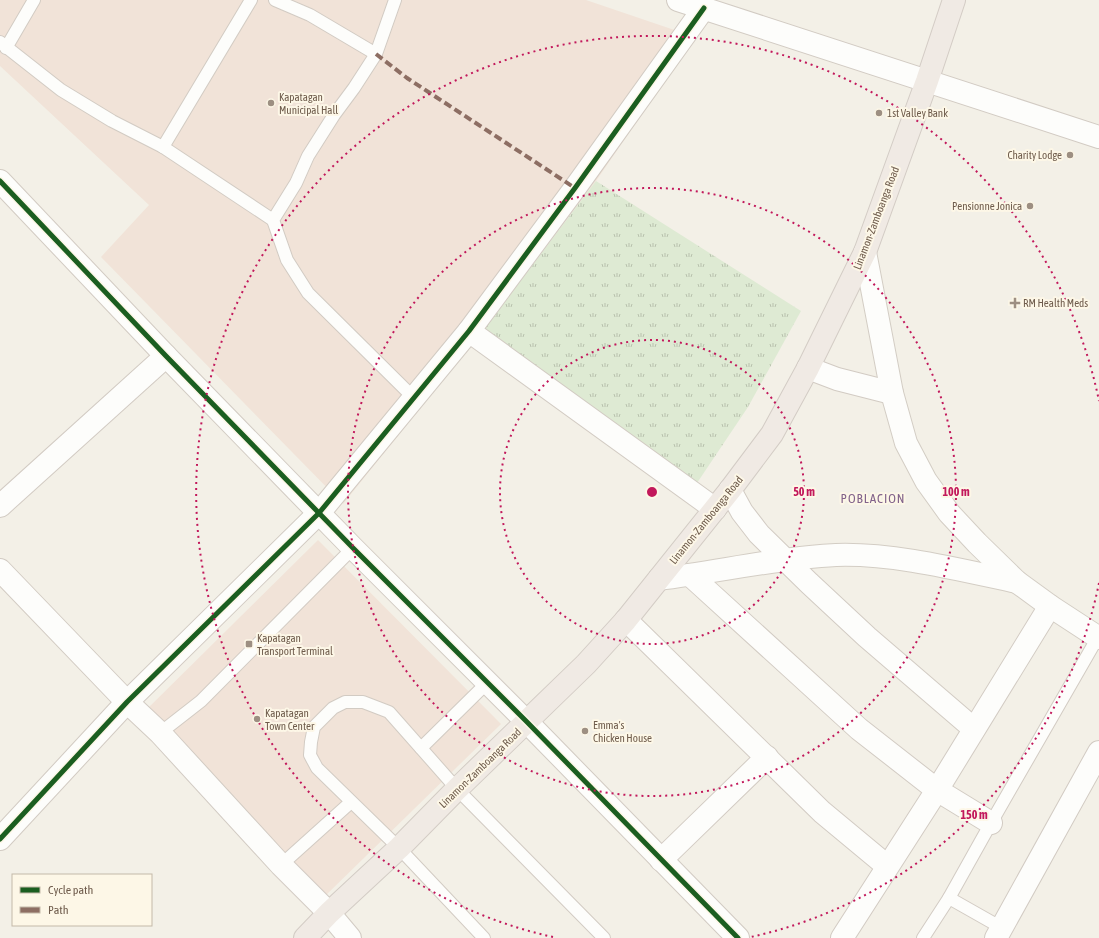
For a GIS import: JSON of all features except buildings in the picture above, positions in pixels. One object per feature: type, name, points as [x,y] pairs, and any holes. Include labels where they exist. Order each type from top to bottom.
[{"type":"highway","name":"Linamon-Zamboanga Road","points":[[305,938],[586,664],[626,620],[730,490],[772,434],[808,368],[865,252],[927,81],[954,0]]},
{"type":"street","points":[[678,0],[1099,137]]},
{"type":"street","points":[[0,839],[127,702],[319,513],[469,331],[575,188],[704,8]]},
{"type":"street","points":[[1,186],[353,548],[738,938]]},
{"type":"street","points":[[865,252],[877,323],[892,393],[906,443],[926,481],[949,513],[1016,582],[1098,637]]},
{"type":"street","points":[[469,331],[715,509]]},
{"type":"street","points":[[0,506],[166,356]]},
{"type":"street","points":[[808,368],[837,379],[892,393]]},
{"type":"street","points":[[730,490],[742,512],[759,534],[867,638],[974,728]]},
{"type":"street","points":[[658,579],[785,559],[838,555],[880,557],[939,566],[1016,582]]},
{"type":"street","points":[[0,570],[127,702],[160,733],[281,865],[329,913],[350,938]]},
{"type":"street","points":[[690,575],[859,728],[937,790],[991,823]]},
{"type":"street","points":[[842,938],[937,790],[1050,606]]},
{"type":"street","points":[[626,620],[822,812],[887,866]]},
{"type":"street","points":[[1005,934],[1099,752]]},
{"type":"street","points":[[661,860],[767,757]]},
{"type":"lane","points":[[34,0],[3,45],[61,90],[112,121],[163,147],[273,220],[287,260],[308,294],[414,398]]},
{"type":"lane","points":[[163,147],[251,0]]},
{"type":"lane","points":[[275,0],[310,15],[376,54]]},
{"type":"lane","points":[[273,220],[296,183],[315,144],[376,54],[395,0]]},
{"type":"lane","points":[[160,733],[201,701],[353,548]]},
{"type":"lane","points":[[923,938],[949,898],[1098,637]]},
{"type":"lane","points":[[421,748],[487,683]]},
{"type":"lane","points":[[484,938],[399,848],[317,768],[310,755],[314,727],[333,708],[345,702],[363,702],[389,712],[457,789],[604,938]]},
{"type":"lane","points":[[281,865],[351,802]]},
{"type":"lane","points":[[949,898],[1005,934]]},
{"type":"shaded area","points":[[0,0],[586,0],[695,37],[596,181],[484,329],[343,504],[101,257],[149,205],[0,66]]},
{"type":"shaded area","name":"Kapatagan Town Center","points":[[318,540],[501,724],[322,899],[142,714]]},
{"type":"green space","points":[[596,181],[801,311],[748,407],[695,486],[484,329]]},
{"type":"marked path","points":[[376,54],[407,78],[575,188]]},
{"type":"cycle path","points":[[0,839],[127,702],[319,513],[469,331],[575,188],[704,8]]},
{"type":"cycle path","points":[[0,181],[166,356],[353,548],[527,722],[738,938]]},
{"type":"place","name":"Kapatagan Municipal Hall","points":[[271,103]]},
{"type":"place","name":"1st Valley Bank","points":[[879,113]]},
{"type":"place","name":"Charity Lodge","points":[[1070,155]]},
{"type":"place","name":"Pensionne Jonica","points":[[1030,206]]},
{"type":"place","name":"RM Health Meds","points":[[1015,303]]},
{"type":"place","name":"Kapatagan Transport Terminal","points":[[249,644]]},
{"type":"place","name":"Kapatagan Town Center","points":[[257,719]]},
{"type":"place","name":"Emma's Chicken House","points":[[585,731]]},
{"type":"district","name":"POBLACION","points":[[873,498]]}]
